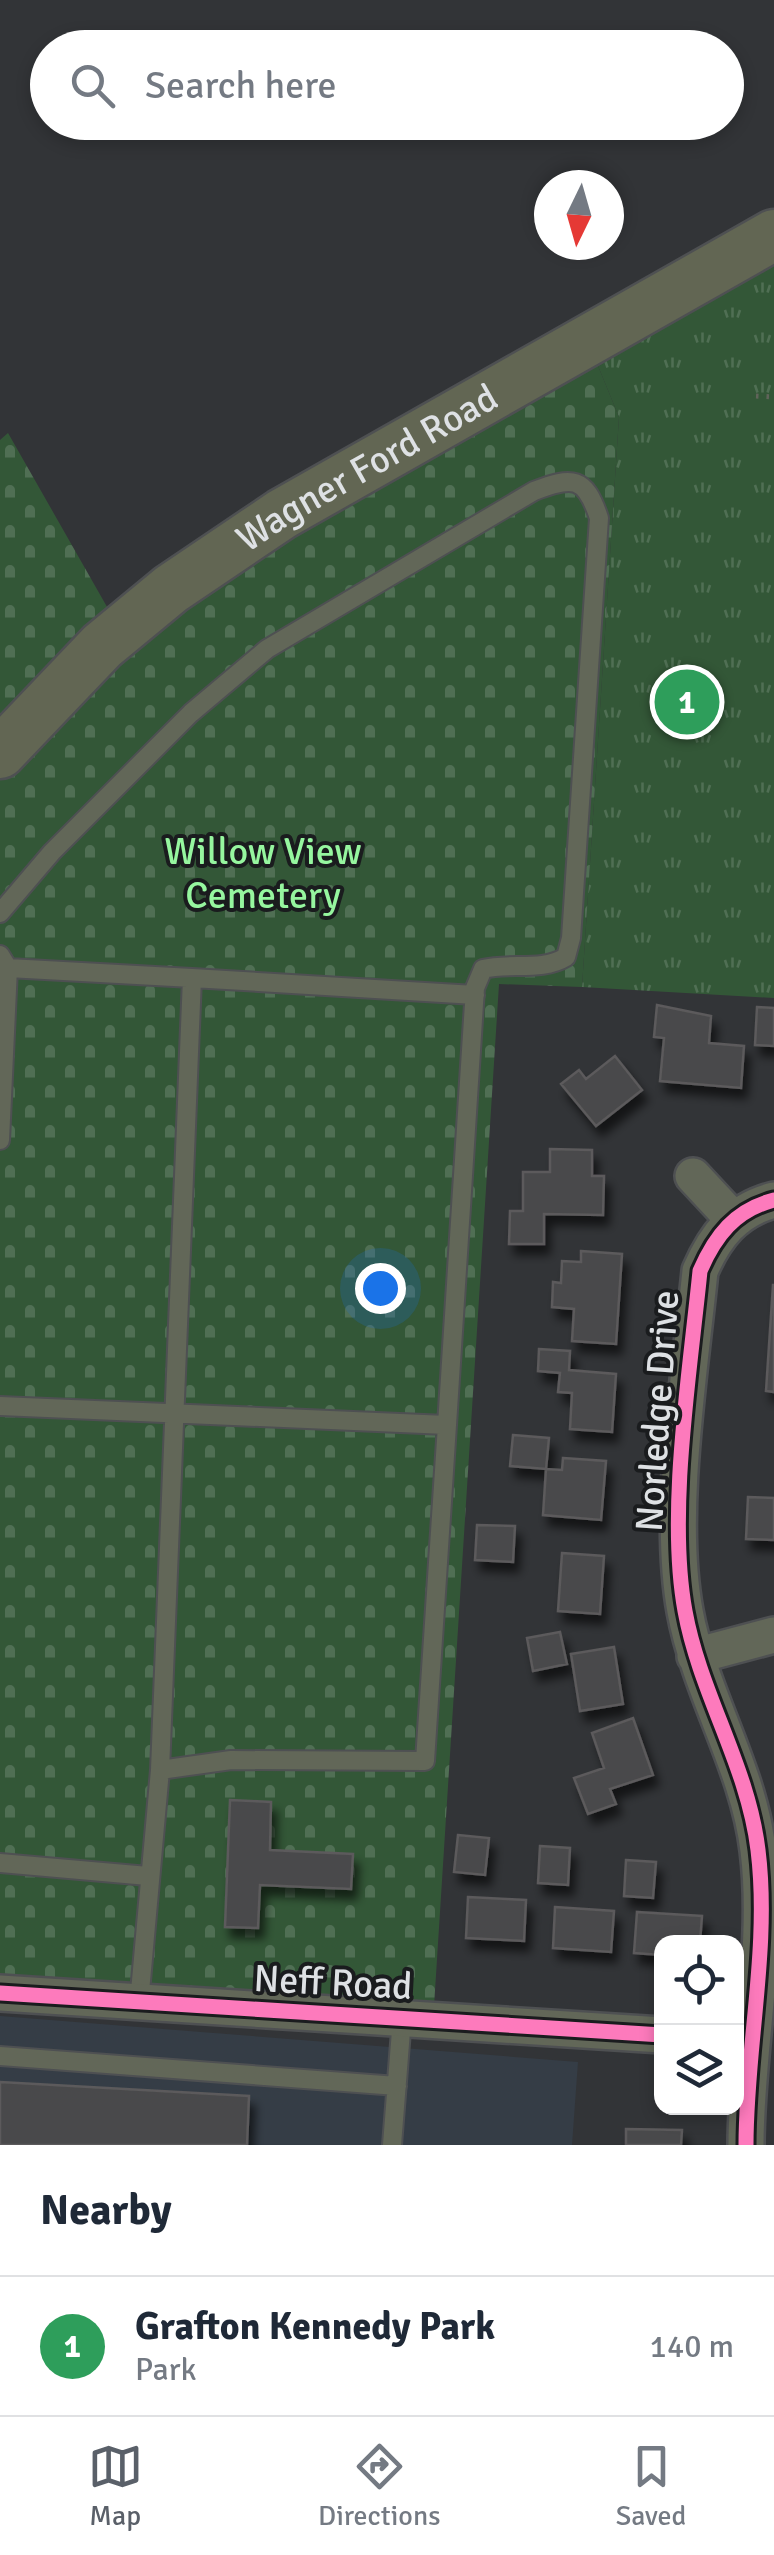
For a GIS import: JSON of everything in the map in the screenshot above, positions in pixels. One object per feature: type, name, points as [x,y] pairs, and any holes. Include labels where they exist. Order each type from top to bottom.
[{"type":"main road","name":"Wagner Ford Road","points":[[0,753],[102,646],[171,589],[282,514],[774,235]]},
{"type":"street","points":[[693,1176],[733,1219],[774,1200]]},
{"type":"street","name":"Norledge Drive","points":[[733,1219],[712,1243],[700,1271],[678,1552],[696,1656],[746,1790],[758,1848],[761,1892],[746,2145]]},
{"type":"street","points":[[696,1656],[774,1635]]},
{"type":"street","name":"Neff Road","points":[[0,1994],[654,2034]]},
{"type":"lane","points":[[0,914],[52,852],[191,713],[267,649],[534,491],[558,482],[576,482],[590,490],[598,518],[571,938],[566,957],[551,966],[502,964],[483,969],[475,995],[425,1761],[230,1760],[160,1770]]},
{"type":"lane","points":[[0,1140],[4,962],[475,995]]},
{"type":"lane","points":[[139,2004],[160,1770],[192,978]]},
{"type":"lane","points":[[0,1406],[447,1424]]},
{"type":"lane","points":[[0,1863],[148,1876]]},
{"type":"lane","points":[[392,2145],[402,2018]]},
{"type":"lane","points":[[0,2056],[396,2086]]},
{"type":"path","points":[[756,396],[774,396]]},
{"type":"shaded area","points":[[0,2016],[578,2062],[572,2145],[0,2145]]},
{"type":"green space","points":[[774,263],[774,998],[582,987],[619,417],[596,361]]},
{"type":"green space","name":"Willow View Cemetery","points":[[596,361],[619,417],[582,987],[499,984],[434,2006],[0,1979],[0,440],[8,433],[131,649],[299,531]]},
{"type":"building","points":[[657,1005],[711,1016],[709,1043],[744,1046],[741,1088],[660,1081],[664,1038],[654,1037]]},
{"type":"building","points":[[757,1007],[774,1008],[774,1046],[755,1045]]},
{"type":"building","points":[[615,1056],[642,1090],[596,1126],[561,1084],[579,1070],[586,1079]]},
{"type":"building","points":[[550,1149],[592,1150],[592,1176],[604,1176],[603,1215],[544,1214],[544,1244],[509,1244],[510,1211],[523,1211],[523,1172],[550,1172]]},
{"type":"building","points":[[581,1251],[622,1254],[616,1344],[572,1341],[574,1309],[552,1307],[553,1282],[561,1283],[562,1261],[581,1262]]},
{"type":"building","points":[[774,1285],[774,1392],[766,1391]]},
{"type":"building","points":[[539,1349],[570,1351],[569,1370],[616,1374],[612,1432],[570,1429],[572,1393],[558,1392],[560,1373],[538,1371]]},
{"type":"building","points":[[513,1435],[549,1438],[546,1469],[510,1466]]},
{"type":"building","points":[[563,1458],[606,1461],[601,1520],[543,1515],[546,1469],[562,1470]]},
{"type":"building","points":[[748,1497],[774,1498],[774,1540],[746,1539]]},
{"type":"building","points":[[477,1525],[515,1526],[513,1562],[475,1560]]},
{"type":"building","points":[[562,1553],[604,1556],[600,1614],[558,1611]]},
{"type":"building","points":[[560,1632],[567,1664],[533,1671],[527,1638]]},
{"type":"building","points":[[614,1647],[623,1704],[580,1711],[571,1654]]},
{"type":"building","points":[[633,1718],[653,1775],[610,1789],[616,1804],[588,1814],[574,1778],[604,1768],[592,1733]]},
{"type":"building","points":[[230,1800],[271,1802],[270,1850],[353,1854],[351,1889],[260,1885],[258,1928],[225,1927]]},
{"type":"building","points":[[458,1835],[489,1838],[485,1875],[454,1872]]},
{"type":"building","points":[[540,1846],[570,1848],[568,1885],[538,1883]]},
{"type":"building","points":[[626,1860],[656,1862],[653,1898],[624,1896]]},
{"type":"building","points":[[468,1897],[526,1900],[524,1941],[466,1938]]},
{"type":"building","points":[[555,1907],[614,1911],[611,1952],[553,1948]]},
{"type":"building","points":[[637,1912],[702,1916],[701,1935],[654,1935],[654,1954],[634,1953]]},
{"type":"building","points":[[0,2082],[249,2096],[247,2145],[0,2145]]},
{"type":"building","points":[[626,2129],[682,2130],[681,2145],[626,2145]]},
{"type":"cycle path","points":[[746,2145],[761,1923],[758,1850],[744,1789],[701,1672],[685,1611],[678,1531],[679,1487],[700,1271],[728,1226],[748,1210],[774,1200]]},
{"type":"cycle path","points":[[0,1993],[654,2034]]},
{"type":"place","name":"Grafton Kennedy Park","points":[[687,702]]}]
